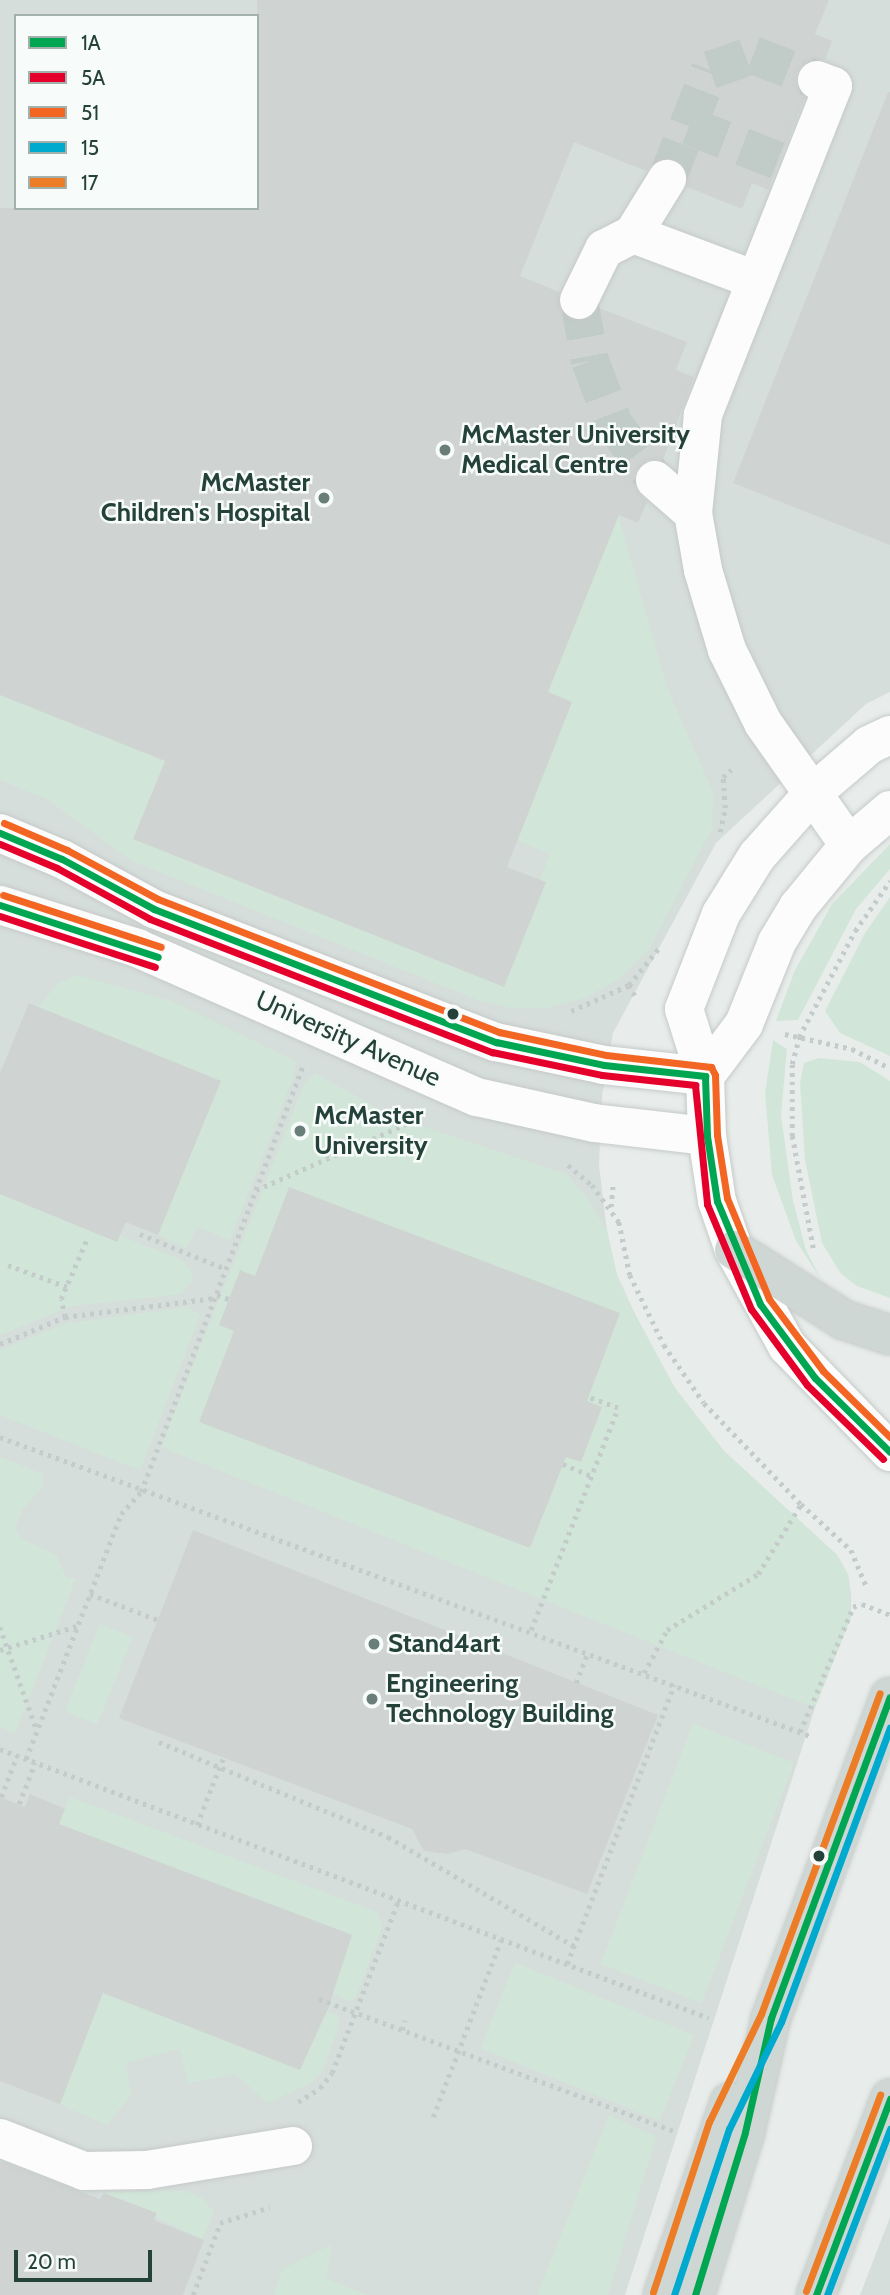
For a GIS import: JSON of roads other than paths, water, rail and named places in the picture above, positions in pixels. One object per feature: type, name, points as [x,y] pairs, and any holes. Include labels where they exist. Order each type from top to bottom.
[{"type":"main road","points":[[734,1250],[844,1320],[890,1335]]},
{"type":"main road","points":[[663,2295],[719,2125],[771,2018],[890,1698]]},
{"type":"main road","points":[[695,2295],[744,2132],[771,2018]]},
{"type":"main road","points":[[816,2295],[890,2099]]},
{"type":"street","points":[[817,80],[833,86],[791,166],[703,415],[693,513],[703,570],[727,650],[763,723],[849,845]]},
{"type":"street","points":[[579,300],[604,249],[633,234],[667,179]]},
{"type":"street","points":[[633,234],[753,279]]},
{"type":"street","points":[[655,480],[693,513]]},
{"type":"street","points":[[890,735],[869,745],[813,793],[738,883],[695,977],[684,1009],[705,1076],[706,1136],[717,1202],[734,1250],[787,1346],[890,1452]]},
{"type":"street","points":[[705,1076],[744,1024],[777,942],[798,907],[849,845],[890,810]]},
{"type":"street","name":"University Avenue","points":[[0,833],[62,859],[153,909],[496,1042],[604,1065],[705,1076]]},
{"type":"street","name":"University Avenue","points":[[0,905],[137,948],[477,1097],[594,1123],[706,1136]]},
{"type":"street","points":[[0,2138],[84,2171],[147,2170],[293,2146]]},
{"type":"tunnel","points":[[667,179],[710,70],[753,55],[817,80]]},
{"type":"tunnel","points":[[689,126],[784,163]]},
{"type":"tunnel","points":[[579,300],[590,361],[614,424],[655,480]]},
{"type":"place","name":"McMaster University Medical Centre","points":[[445,450]]},
{"type":"place","name":"McMaster Children's Hospital","points":[[324,498]]},
{"type":"place","name":"McMaster University","points":[[300,1131]]},
{"type":"place","name":"Stand4art","points":[[374,1644]]},
{"type":"place","name":"Engineering Technology Building","points":[[372,1699]]}]
